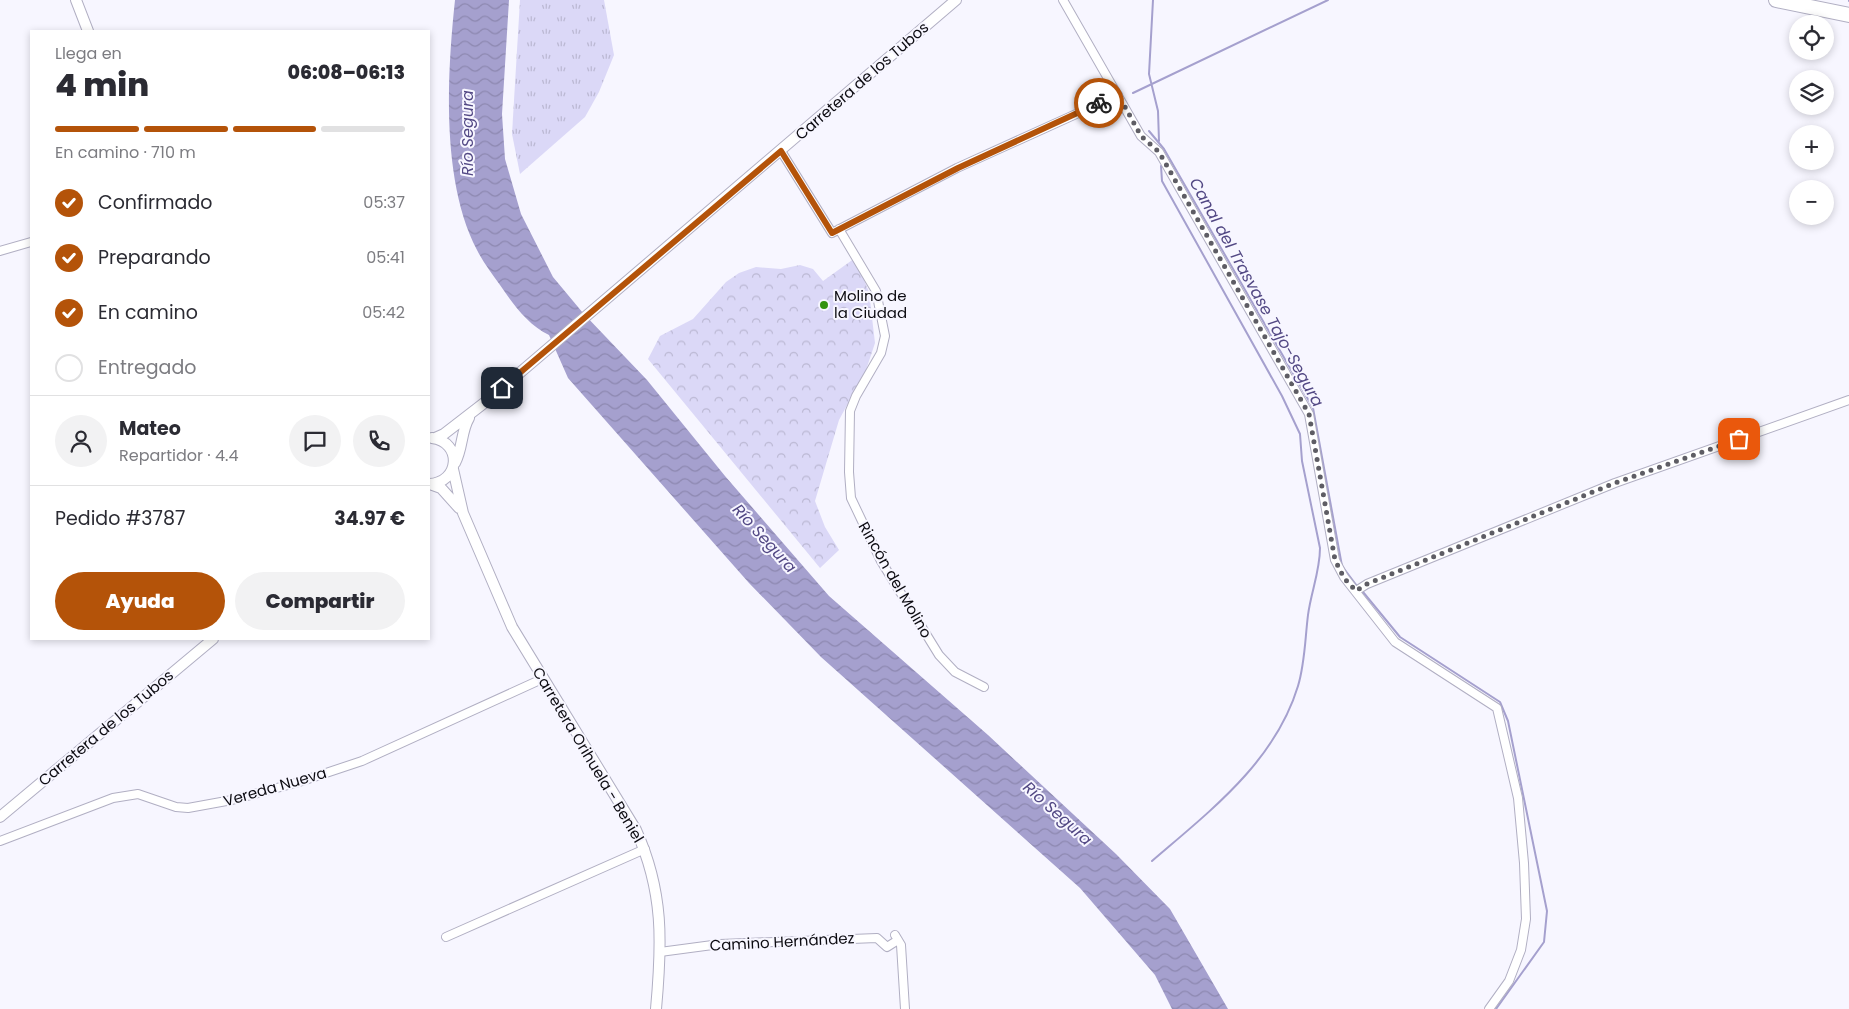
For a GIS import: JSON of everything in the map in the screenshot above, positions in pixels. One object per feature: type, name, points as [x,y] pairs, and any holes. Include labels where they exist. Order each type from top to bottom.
[{"type":"highway","points":[[1776,0],[1849,15]]},
{"type":"street","points":[[76,0],[88,30]]},
{"type":"street","name":"Carretera de los Tubos","points":[[431,438],[471,415],[956,0]]},
{"type":"street","points":[[1062,0],[1141,136],[1159,152],[1309,414],[1335,560],[1344,578],[1396,642],[1497,708],[1518,798],[1524,863],[1526,919],[1521,950],[1509,981],[1489,1009]]},
{"type":"street","points":[[781,151],[832,233],[958,168],[1118,94]]},
{"type":"street","name":"Rincón del Molino","points":[[839,229],[876,291],[884,320],[885,336],[881,354],[856,396],[850,411],[849,472],[851,498],[881,561],[939,655],[955,672],[984,687]]},
{"type":"street","points":[[0,251],[30,242]]},
{"type":"street","points":[[1356,591],[1367,584],[1615,483],[1849,400]]},
{"type":"street","points":[[430,484],[444,480],[453,467],[462,446],[465,425],[471,415]]},
{"type":"street","name":"Carretera Orihuela - Beniel","points":[[431,438],[444,442],[451,450],[463,514],[512,626],[542,679],[636,830],[645,849],[654,875],[659,902],[660,952],[656,1009]]},
{"type":"street","name":"Carretera Orihuela - Beniel","points":[[430,484],[441,488],[463,514]]},
{"type":"street","name":"Carretera de los Tubos","points":[[0,817],[211,640]]},
{"type":"street","name":"Vereda Nueva","points":[[0,841],[113,798],[138,794],[176,807],[188,808],[232,800],[299,782],[362,761],[542,679]]},
{"type":"street","points":[[446,937],[645,849]]},
{"type":"street","name":"Camino Hernández","points":[[660,952],[720,944],[877,938],[887,947],[897,938],[901,945],[904,1009]]},
{"type":"green space","points":[[520,0],[604,0],[614,55],[599,92],[585,117],[520,174],[512,134]]},
{"type":"green space","points":[[855,258],[869,292],[875,343],[866,370],[839,420],[815,501],[825,527],[839,550],[820,568],[648,359],[660,336],[693,319],[726,282],[739,273],[756,267],[781,269],[800,265],[813,269],[823,281]]},
{"type":"water","name":"Río Segura","points":[[455,0],[509,0],[502,114],[505,159],[521,214],[553,277],[583,313],[647,380],[725,476],[829,596],[988,735],[1116,854],[1170,909],[1228,1009],[1172,1009],[1155,975],[1080,888],[821,657],[749,583],[568,378],[549,335],[534,326],[510,299],[479,254],[465,223],[457,192],[452,160],[450,127],[450,61]]},
{"type":"waterway","name":"Canal del Trasvase Tajo-Segura","points":[[1153,0],[1149,74],[1158,111],[1159,141]]},
{"type":"waterway","points":[[1133,93],[1328,0]]},
{"type":"waterway","name":"Canal del Trasvase Tajo-Segura","points":[[1149,131],[1164,149],[1313,408],[1342,566],[1357,586]]},
{"type":"waterway","name":"Canal del Trasvase Tajo-Segura","points":[[1152,861],[1218,804],[1238,783],[1257,762],[1274,738],[1288,713],[1302,669],[1308,615],[1319,565],[1320,548],[1302,461],[1300,434],[1282,396],[1162,181],[1161,166]]},
{"type":"waterway","name":"Canal del Trasvase Tajo-Segura","points":[[1363,592],[1400,637],[1500,702],[1508,721],[1547,911],[1544,942],[1496,1009]]},
{"type":"way so far","points":[[1099,103],[1118,94],[1141,136],[1159,152],[1309,414],[1335,560],[1344,578],[1356,591],[1367,584],[1615,483],[1739,439]]},
{"type":"place","name":"Molino de la Ciudad","points":[[824,305]]},
{"type":"route","points":[[502,388],[781,151],[832,233],[958,168],[1099,103]]}]
